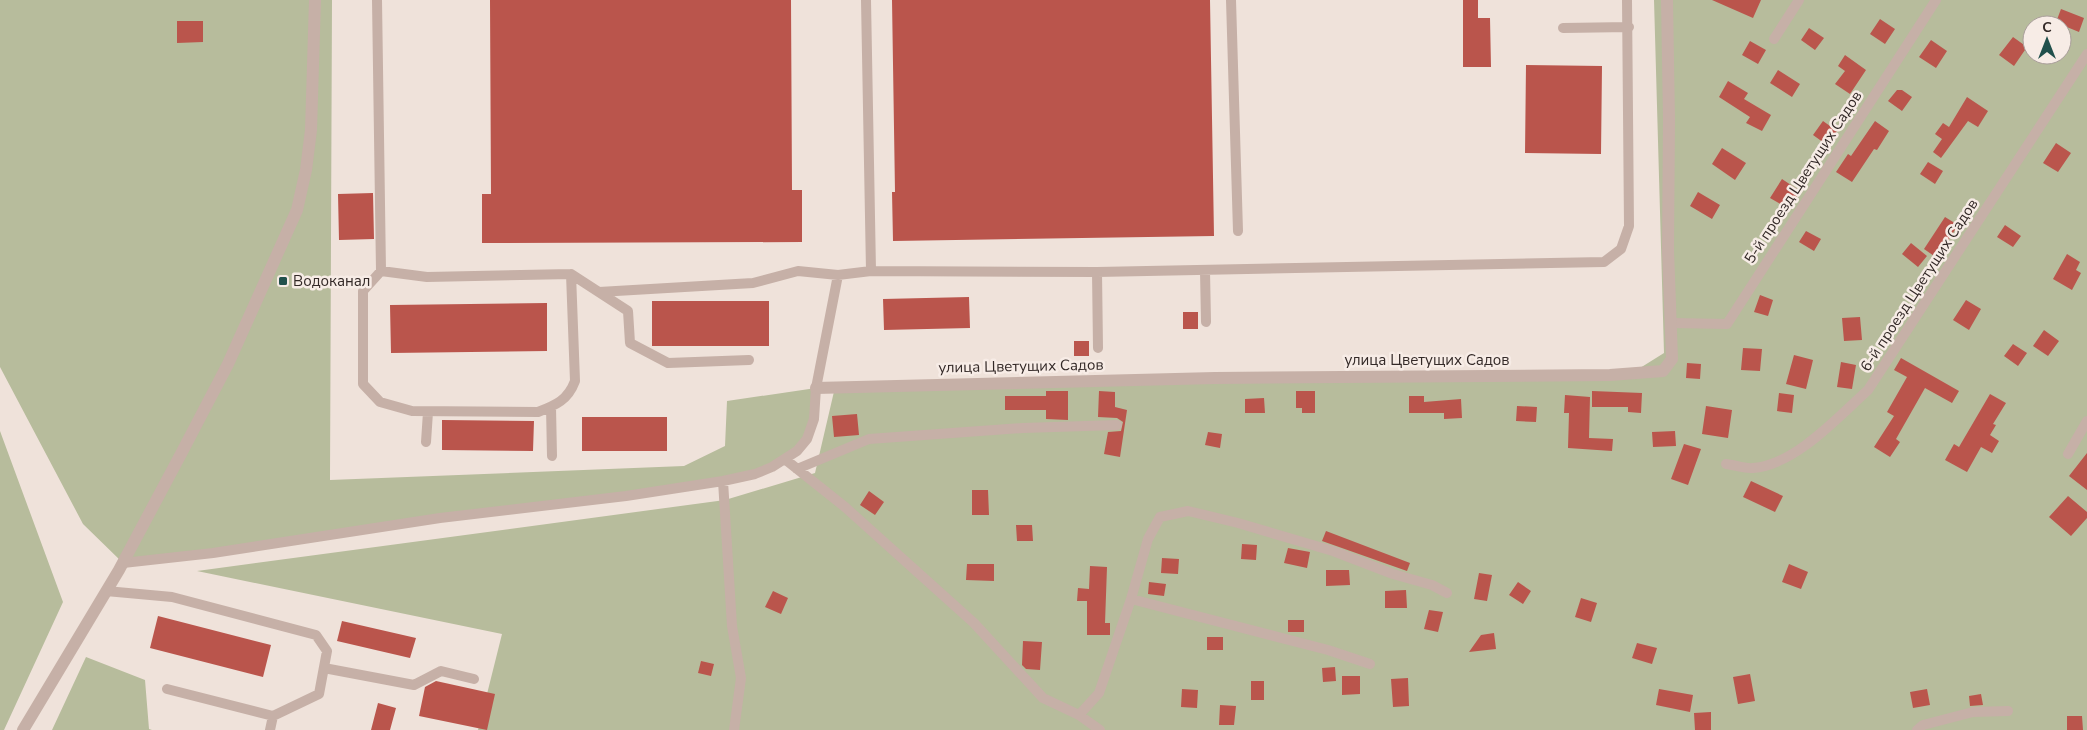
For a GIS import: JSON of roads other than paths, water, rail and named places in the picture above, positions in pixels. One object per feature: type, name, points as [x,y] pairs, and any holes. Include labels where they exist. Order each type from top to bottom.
[{"type":"street","points":[[23,730],[123,563],[228,364],[297,210],[306,170],[311,130],[315,0]]},
{"type":"street","name":"улица Цветущих Садов","points":[[816,388],[1215,378],[1648,374],[1663,372],[1672,359],[1668,250],[1669,119],[1667,0]]},
{"type":"lane","points":[[377,0],[381,271],[362,291],[362,384],[380,402],[412,411],[538,412],[551,407],[570,395],[575,381],[571,274]]},
{"type":"lane","points":[[866,0],[871,271]]},
{"type":"lane","points":[[1231,0],[1238,231]]},
{"type":"lane","points":[[599,292],[753,283],[798,271],[838,275],[871,271],[1205,271],[1604,262],[1622,249],[1629,226],[1629,27],[1627,0]]},
{"type":"lane","points":[[1774,39],[1799,0]]},
{"type":"lane","name":"5-й проезд Цветущих Садов","points":[[1672,323],[1727,324],[1936,0]]},
{"type":"lane","points":[[1563,28],[1629,27]]},
{"type":"lane","name":"6-й проезд Цветущих Садов","points":[[1726,464],[1752,468],[1779,462],[1820,433],[1868,390],[2087,54]]},
{"type":"lane","points":[[381,271],[427,277],[571,274],[628,311],[630,343],[668,363],[749,360]]},
{"type":"lane","points":[[1205,271],[1206,322]]},
{"type":"lane","points":[[1097,272],[1098,348]]},
{"type":"lane","points":[[123,563],[212,553],[440,518],[626,496],[723,481],[755,474],[786,460],[797,452],[807,439],[814,419],[816,388],[838,275]]},
{"type":"lane","points":[[551,407],[552,456]]},
{"type":"lane","points":[[426,442],[428,412]]},
{"type":"lane","points":[[2068,454],[2087,421]]},
{"type":"lane","points":[[797,469],[869,439],[1023,428],[1117,425]]},
{"type":"lane","points":[[786,460],[845,507],[974,623],[1043,698],[1079,715],[1100,730]]},
{"type":"lane","points":[[723,481],[732,626],[740,678],[734,730]]},
{"type":"lane","points":[[1079,715],[1099,693],[1131,599],[1148,539],[1160,517],[1188,510],[1333,550],[1447,593]]},
{"type":"lane","points":[[106,591],[172,597],[316,635],[327,651],[320,694],[273,716],[167,689]]},
{"type":"lane","points":[[1131,599],[1328,650],[1370,664]]},
{"type":"lane","points":[[324,668],[414,685],[441,671],[474,679]]},
{"type":"lane","points":[[1917,730],[1922,725],[1973,712],[2008,711]]},
{"type":"lane","points":[[270,730],[273,716]]},
{"type":"place","name":"Водоканал","points":[[283,281]]}]
